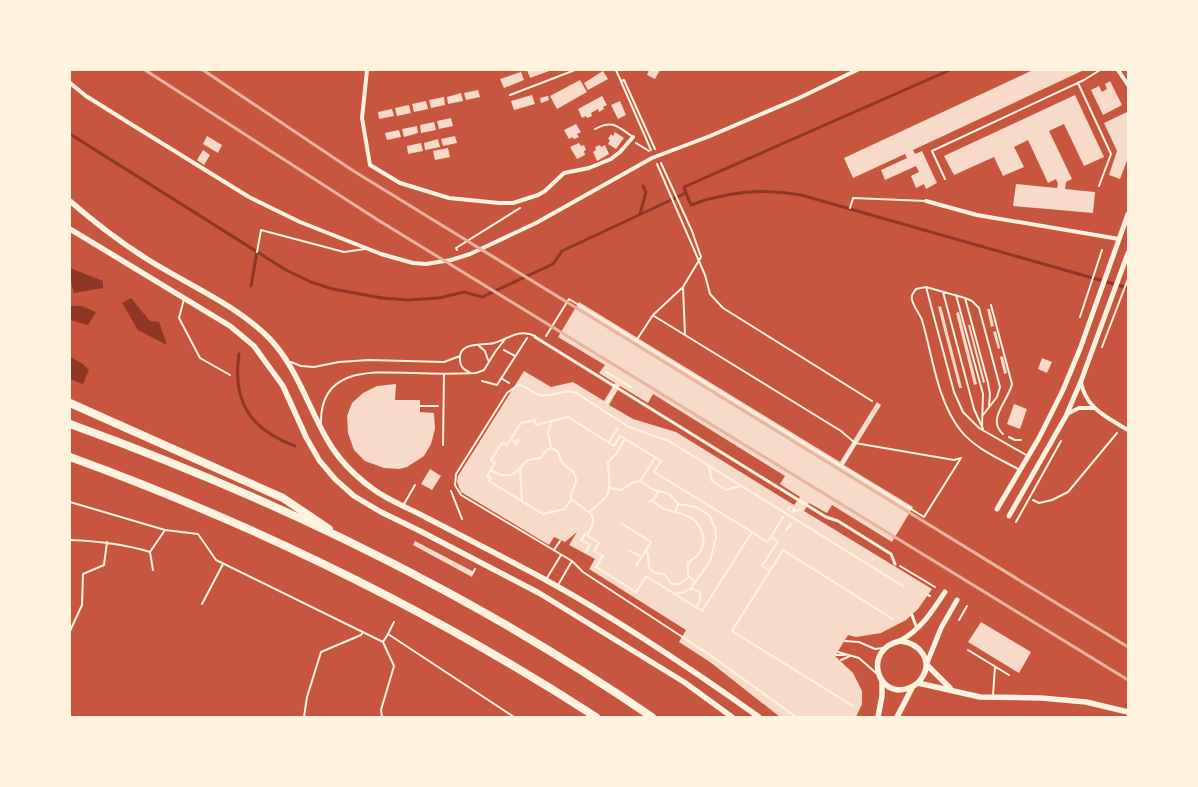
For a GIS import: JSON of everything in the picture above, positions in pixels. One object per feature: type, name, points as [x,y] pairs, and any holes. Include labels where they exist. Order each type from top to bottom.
[{"type":"highway","points":[[70,403],[283,498],[352,544]]},
{"type":"highway","points":[[70,424],[210,478],[352,544],[499,621],[573,665],[652,717]]},
{"type":"highway","points":[[70,457],[202,509],[325,565],[482,647],[596,717]]},
{"type":"main road","points":[[70,201],[105,230],[147,259],[243,316],[267,337],[286,360],[324,433],[341,460],[380,494],[546,580],[660,650],[759,717]]},
{"type":"main road","points":[[70,229],[230,326],[254,346],[265,358],[283,386],[306,437],[316,454],[335,479],[354,496],[381,512],[490,566],[553,601],[684,682],[732,717]]},
{"type":"main road","points":[[878,717],[882,696],[881,679],[877,664],[878,657],[886,647],[900,641],[916,646],[924,655],[927,664],[952,690]]},
{"type":"main road","points":[[897,717],[907,696],[924,674],[927,664]]},
{"type":"main road","points":[[881,679],[891,688],[899,690],[916,684],[993,698],[1041,698],[1086,702],[1128,712]]},
{"type":"street","points":[[367,70],[362,118],[370,165],[400,183],[449,198],[498,203],[513,203],[528,199],[545,191],[564,173],[589,168],[610,159],[620,152],[633,137]]},
{"type":"street","points":[[70,83],[86,96],[227,185],[300,222],[367,249],[412,263],[438,263],[459,258],[536,223],[656,156],[710,136],[790,102],[857,70]]},
{"type":"street","points":[[1118,70],[1128,85]]},
{"type":"street","points":[[926,201],[977,215],[1119,239]]},
{"type":"street","points":[[997,509],[1055,407],[1076,358],[1128,214]]},
{"type":"street","points":[[1009,516],[1066,416],[1081,381],[1128,253]]},
{"type":"street","points":[[535,336],[826,517],[838,522],[891,554],[894,563]]},
{"type":"street","points":[[1081,381],[1085,395],[1094,408],[1128,430]]},
{"type":"street","points":[[1066,416],[1077,409],[1094,408]]},
{"type":"street","points":[[900,641],[917,630],[930,615],[945,592]]},
{"type":"street","points":[[927,664],[941,628],[957,600]]},
{"type":"street","points":[[912,615],[917,630]]},
{"type":"lane","points":[[945,180],[932,151],[1078,83],[1100,70]]},
{"type":"lane","points":[[1078,83],[1111,154],[1099,186]]},
{"type":"lane","points":[[595,129],[605,124],[613,124],[633,137]]},
{"type":"lane","points":[[850,208],[853,198],[926,201]]},
{"type":"lane","points":[[257,252],[261,230],[344,252],[367,249]]},
{"type":"lane","points":[[926,287],[956,399],[968,418],[984,430],[1028,456]]},
{"type":"lane","points":[[981,420],[999,392],[999,380],[979,308],[972,301],[956,295],[926,287],[916,290],[912,298],[921,319],[942,396],[950,414],[972,443],[1020,470]]},
{"type":"lane","points":[[943,292],[974,409],[978,421],[984,430]]},
{"type":"lane","points":[[956,295],[982,394],[983,408],[981,420],[984,430]]},
{"type":"lane","points":[[965,298],[988,383],[990,394],[989,406]]},
{"type":"lane","points":[[184,299],[179,318],[200,358],[230,375]]},
{"type":"lane","points":[[476,373],[467,372],[461,365],[460,356],[468,346],[490,344],[519,333],[535,336]]},
{"type":"lane","points":[[324,433],[321,414],[324,401],[331,389],[346,378],[379,372],[476,373],[484,370],[506,338]]},
{"type":"lane","points":[[477,345],[487,353],[488,362]]},
{"type":"lane","points":[[286,360],[301,366],[314,367],[338,362],[369,360],[444,362],[460,356]]},
{"type":"lane","points":[[443,445],[444,374]]},
{"type":"lane","points":[[796,717],[714,657],[583,572],[572,561],[460,495],[455,485],[458,469],[506,393],[514,386],[522,385],[540,395],[572,391],[629,427],[669,441],[903,586]]},
{"type":"lane","points":[[709,466],[712,482],[726,490],[741,486]]},
{"type":"lane","points":[[403,506],[416,485]]},
{"type":"lane","points":[[554,550],[560,541]]},
{"type":"lane","points":[[546,580],[561,555]]},
{"type":"lane","points":[[557,587],[572,561]]},
{"type":"lane","points":[[860,639],[863,643]]},
{"type":"lane","points":[[845,641],[863,643],[875,649],[886,647]]},
{"type":"lane","points":[[968,650],[1009,675]]},
{"type":"lane","points":[[838,652],[863,660],[881,679]]},
{"type":"lane","points":[[836,655],[850,656]]},
{"type":"lane","points":[[841,660],[850,656]]},
{"type":"lane","points":[[993,698],[995,667]]},
{"type":"path","points":[[510,95],[575,70]]},
{"type":"path","points":[[616,70],[692,232],[710,294],[717,303],[872,401]]},
{"type":"path","points":[[637,144],[647,150]]},
{"type":"path","points":[[656,156],[700,259]]},
{"type":"path","points":[[459,258],[456,248],[518,210],[528,199]]},
{"type":"path","points":[[1080,317],[1102,250]]},
{"type":"path","points":[[637,341],[653,315],[683,287],[700,259]]},
{"type":"path","points":[[1111,328],[1128,279]]},
{"type":"path","points":[[683,287],[685,335]]},
{"type":"path","points":[[543,341],[569,299],[924,517],[961,458],[954,460],[855,443],[841,432],[653,315]]},
{"type":"path","points":[[991,305],[1012,384],[1008,396],[998,413],[996,422],[1002,433],[1015,440],[1021,440]]},
{"type":"path","points":[[482,381],[496,385],[531,334]]},
{"type":"path","points":[[504,350],[515,356]]},
{"type":"path","points":[[606,372],[631,387]]},
{"type":"path","points":[[607,403],[617,387]]},
{"type":"path","points":[[420,406],[444,406]]},
{"type":"path","points":[[490,470],[506,476],[516,472],[528,460],[540,458],[545,451],[551,448],[557,450],[562,462],[571,468],[576,482],[570,494],[571,500],[565,509],[544,514],[489,481],[491,478],[486,476],[490,470],[495,463],[491,460],[502,443],[507,445],[521,424],[535,420],[536,425],[568,417],[614,446],[620,436],[626,439],[661,462],[654,472],[767,542],[782,520]]},
{"type":"path","points":[[551,448],[548,431],[552,421]]},
{"type":"path","points":[[609,442],[620,424]]},
{"type":"path","points":[[1033,500],[1039,503],[1052,500],[1068,492],[1117,433]]},
{"type":"path","points":[[1016,522],[1064,435]]},
{"type":"path","points":[[511,439],[517,444],[519,440]]},
{"type":"path","points":[[589,512],[607,496],[610,488],[609,461],[615,456],[626,439]]},
{"type":"path","points":[[841,466],[855,443]]},
{"type":"path","points":[[640,481],[655,458]]},
{"type":"path","points":[[520,468],[522,501]]},
{"type":"path","points":[[610,488],[621,490],[634,482],[640,481],[658,491],[669,494],[678,503],[696,507],[709,515],[716,533],[716,543],[710,561],[701,571],[691,588],[674,594]]},
{"type":"path","points":[[648,502],[652,500],[658,491]]},
{"type":"path","points":[[571,500],[589,512],[593,517],[594,522],[581,540],[590,545],[586,552]]},
{"type":"path","points":[[646,550],[649,555],[648,563],[650,569],[655,573],[664,574],[672,584],[683,583],[688,576],[688,563],[701,550],[703,534],[694,520],[685,515],[662,508],[652,500]]},
{"type":"path","points":[[70,502],[165,530],[198,534],[216,560],[383,642],[394,666],[380,710],[382,717]]},
{"type":"path","points":[[675,513],[678,503]]},
{"type":"path","points":[[621,523],[651,542],[636,566]]},
{"type":"path","points":[[153,570],[150,552],[165,530]]},
{"type":"path","points":[[586,535],[599,543],[594,550],[603,556],[596,567],[636,592],[646,576],[702,611],[752,532]]},
{"type":"path","points":[[770,571],[762,566],[778,541],[771,537]]},
{"type":"path","points":[[70,540],[125,544],[150,552]]},
{"type":"path","points":[[70,631],[82,605],[83,574],[104,565],[107,542]]},
{"type":"path","points":[[629,550],[642,557]]},
{"type":"path","points":[[853,706],[732,631],[783,550],[893,619]]},
{"type":"path","points":[[894,563],[935,587]]},
{"type":"path","points":[[202,604],[223,564]]},
{"type":"path","points":[[472,574],[475,569]]},
{"type":"path","points":[[688,576],[696,582]]},
{"type":"path","points":[[691,588],[700,593],[700,601],[696,608]]},
{"type":"path","points":[[959,620],[967,606]]},
{"type":"path","points":[[383,642],[394,622]]},
{"type":"path","points":[[304,717],[307,697],[321,652],[362,635],[363,632]]},
{"type":"path","points":[[388,634],[514,717]]},
{"type":"shaded area","points":[[70,268],[103,281],[103,288],[74,293],[70,279]]},
{"type":"shaded area","points":[[131,298],[150,321],[159,322],[167,345],[138,330],[122,303]]},
{"type":"shaded area","points":[[70,306],[82,306],[96,312],[88,325],[70,320]]},
{"type":"shaded area","points":[[70,357],[83,364],[89,370],[83,384],[70,379]]},
{"type":"building","points":[[527,70],[552,70],[530,78]]},
{"type":"building","points":[[649,70],[660,70],[655,79],[647,75]]},
{"type":"building","points":[[1033,70],[1084,70],[913,150],[915,154],[922,151],[937,183],[926,189],[924,184],[916,188],[911,176],[919,172],[916,166],[885,180],[881,170],[907,158],[905,154],[853,178],[844,158]]},
{"type":"building","points":[[603,71],[608,79],[588,90],[584,83]]},
{"type":"building","points":[[521,72],[524,80],[504,88],[500,79]]},
{"type":"building","points":[[580,80],[587,92],[557,109],[550,96]]},
{"type":"building","points":[[1110,81],[1122,105],[1103,115],[1091,90],[1099,86],[1102,92],[1107,89],[1105,84]]},
{"type":"building","points":[[478,90],[480,97],[466,100],[464,93]]},
{"type":"building","points":[[461,93],[463,101],[448,104],[447,97]]},
{"type":"building","points":[[532,95],[535,104],[514,110],[511,101]]},
{"type":"building","points":[[1075,95],[1104,157],[1084,166],[1064,124],[1049,131],[1072,179],[1066,182],[1065,189],[1095,192],[1093,213],[1013,206],[1016,184],[1057,188],[1058,184],[1056,179],[1048,183],[1028,140],[1014,147],[1024,167],[1003,176],[994,157],[954,175],[944,156]]},
{"type":"building","points":[[548,96],[549,100],[541,103],[540,98]]},
{"type":"building","points":[[602,96],[607,105],[603,107],[604,109],[599,112],[598,109],[591,113],[592,116],[582,118],[578,109]]},
{"type":"building","points":[[444,97],[445,105],[431,108],[429,100]]},
{"type":"building","points":[[426,101],[428,109],[414,112],[412,104]]},
{"type":"building","points":[[620,101],[626,115],[618,119],[611,105]]},
{"type":"building","points":[[409,105],[411,113],[397,116],[395,108]]},
{"type":"building","points":[[392,109],[394,116],[379,119],[378,112]]},
{"type":"building","points":[[1127,112],[1128,158],[1120,179],[1109,175],[1117,151],[1104,123]]},
{"type":"building","points":[[451,118],[453,126],[439,129],[437,121]]},
{"type":"building","points":[[434,122],[436,130],[421,133],[420,125]]},
{"type":"building","points":[[576,124],[581,132],[577,134],[579,137],[569,139],[564,130]]},
{"type":"building","points":[[417,126],[418,133],[404,137],[402,129]]},
{"type":"building","points":[[399,130],[401,137],[387,140],[385,133]]},
{"type":"building","points":[[615,132],[624,138],[616,149],[608,144],[610,140],[608,139]]},
{"type":"building","points":[[207,136],[222,145],[218,153],[203,144]]},
{"type":"building","points":[[455,136],[457,143],[443,146],[441,139]]},
{"type":"building","points":[[438,139],[440,147],[425,150],[424,143]]},
{"type":"building","points":[[421,143],[423,151],[408,154],[407,146]]},
{"type":"building","points":[[579,143],[581,146],[584,145],[586,150],[584,151],[585,155],[577,159],[570,147]]},
{"type":"building","points":[[600,145],[601,147],[605,145],[609,154],[597,161],[593,152],[596,150],[595,147]]},
{"type":"building","points":[[448,148],[450,157],[435,160],[433,151]]},
{"type":"building","points":[[203,150],[210,155],[204,165],[197,160]]},
{"type":"building","points":[[579,302],[840,462],[877,402],[881,405],[844,465],[913,507],[892,542],[832,505],[827,513],[809,503],[804,511],[932,589],[918,609],[906,620],[881,633],[856,637],[848,635],[835,656],[853,673],[862,691],[862,704],[856,717],[780,717],[710,662],[679,642],[686,630],[589,569],[595,559],[569,545],[577,532],[565,542],[554,537],[549,545],[461,492],[457,482],[458,476],[524,371],[551,387],[573,382],[604,401],[615,383],[599,373],[605,365],[558,337]],"holes":[[[620,386],[648,403],[653,394],[785,476],[780,484],[800,497],[794,505],[676,432],[633,419],[609,405]]]},
{"type":"building","points":[[941,306],[962,388],[959,388],[938,307]]},
{"type":"building","points":[[987,309],[990,309],[994,326],[991,327]]},
{"type":"building","points":[[959,312],[977,384],[974,385],[956,313]]},
{"type":"building","points":[[968,325],[970,325],[985,382],[983,383]]},
{"type":"building","points":[[996,331],[1000,348],[998,349],[993,332]]},
{"type":"building","points":[[1003,356],[1007,373],[1004,374],[1000,357]]},
{"type":"building","points":[[1042,358],[1052,362],[1047,373],[1038,369]]},
{"type":"building","points":[[396,384],[395,400],[420,400],[420,412],[434,413],[435,429],[431,444],[424,456],[407,467],[399,469],[384,468],[365,461],[354,450],[348,433],[347,416],[352,403],[363,393],[377,386]]},
{"type":"building","points":[[1014,404],[1027,409],[1020,429],[1007,424]]},
{"type":"building","points":[[430,469],[441,476],[432,490],[421,484]]},
{"type":"building","points":[[415,541],[474,572],[472,577],[413,545]]},
{"type":"building","points":[[981,622],[1031,652],[1019,673],[968,642]]},
{"type":"waterway","points":[[70,134],[286,270],[311,282],[333,289],[382,298],[408,300],[439,298],[464,292],[482,297],[553,264],[562,251],[686,193],[684,187],[950,70]]},
{"type":"waterway","points":[[640,214],[646,192],[643,186]]},
{"type":"waterway","points":[[686,193],[691,205],[705,200],[746,192],[759,191],[801,195],[1128,288]]},
{"type":"waterway","points":[[251,286],[257,252]]},
{"type":"waterway","points":[[239,354],[238,386],[248,412],[266,431],[295,446]]},
{"type":"railway","points":[[145,70],[378,220],[1128,680]]},
{"type":"railway","points":[[203,70],[352,170],[1128,647]]}]
